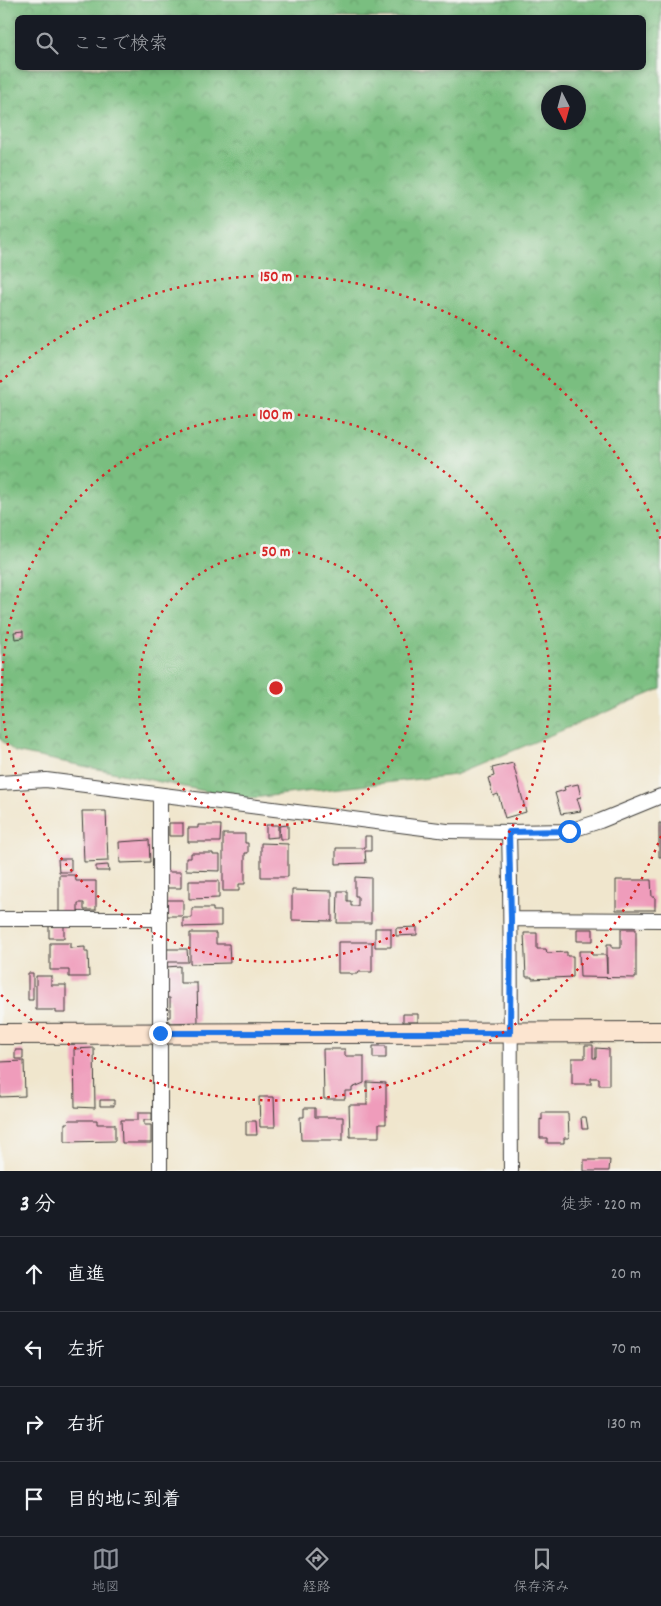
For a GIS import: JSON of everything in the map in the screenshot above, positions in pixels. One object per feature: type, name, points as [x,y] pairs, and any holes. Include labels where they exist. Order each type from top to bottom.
[{"type":"street","points":[[0,783],[46,780],[447,831],[569,831],[600,821],[661,796]]},
{"type":"street","points":[[160,795],[160,1171]]},
{"type":"street","points":[[509,832],[511,1171]]},
{"type":"street","points":[[0,920],[160,919]]},
{"type":"street","points":[[511,919],[661,920]]},
{"type":"street","points":[[0,1034],[661,1032]]},
{"type":"green space","points":[[0,0],[661,0],[661,689],[455,775],[243,799],[15,752],[0,739]]},
{"type":"building","points":[[23,631],[23,638],[15,639],[14,632]]},
{"type":"building","points":[[513,763],[526,812],[505,818],[498,794],[493,796],[488,778],[494,776],[492,768]]},
{"type":"building","points":[[578,784],[581,797],[577,798],[581,811],[561,814],[555,793],[565,790],[564,787]]},
{"type":"building","points":[[82,811],[106,811],[108,861],[84,862]]},
{"type":"building","points":[[169,823],[183,823],[183,836],[169,836]]},
{"type":"building","points":[[659,823],[661,823],[661,857],[659,857]]},
{"type":"building","points":[[198,825],[221,825],[220,842],[188,842],[188,828],[198,828]]},
{"type":"building","points":[[266,825],[278,825],[278,837],[266,838]]},
{"type":"building","points":[[288,825],[288,839],[280,839],[279,826]]},
{"type":"building","points":[[223,834],[245,834],[245,843],[248,843],[248,853],[245,853],[245,884],[239,884],[239,891],[223,891]]},
{"type":"building","points":[[365,836],[371,836],[371,851],[365,851],[366,863],[336,864],[336,848],[365,848]]},
{"type":"building","points":[[149,840],[150,862],[120,863],[119,842]]},
{"type":"building","points":[[261,843],[288,844],[288,877],[261,877]]},
{"type":"building","points":[[191,853],[213,853],[213,855],[220,855],[220,871],[186,870],[186,858],[191,858]]},
{"type":"building","points":[[58,859],[71,859],[71,872],[59,872]]},
{"type":"building","points":[[108,865],[109,871],[96,871],[96,866]]},
{"type":"building","points":[[167,872],[181,872],[181,888],[167,888]]},
{"type":"building","points":[[59,875],[75,875],[76,881],[96,881],[96,910],[84,910],[84,903],[78,903],[78,913],[59,913]]},
{"type":"building","points":[[355,877],[371,878],[371,923],[337,923],[338,891],[347,891],[347,901],[351,901],[351,906],[358,906],[358,896],[355,896]]},
{"type":"building","points":[[616,880],[651,880],[652,897],[655,897],[655,910],[616,910]]},
{"type":"building","points":[[189,881],[219,881],[219,898],[189,899]]},
{"type":"building","points":[[292,890],[332,891],[332,921],[292,920]]},
{"type":"building","points":[[167,900],[183,900],[183,916],[167,916]]},
{"type":"building","points":[[192,908],[213,908],[213,911],[221,911],[221,926],[183,927],[183,918],[192,918]]},
{"type":"building","points":[[49,926],[64,926],[64,938],[49,938]]},
{"type":"building","points":[[417,927],[417,935],[396,936],[396,928]]},
{"type":"building","points":[[375,928],[391,928],[391,947],[375,947]]},
{"type":"building","points":[[577,929],[593,929],[593,941],[577,941]]},
{"type":"building","points":[[621,929],[636,929],[636,978],[580,977],[579,951],[592,951],[592,955],[606,955],[607,973],[607,944],[612,944],[612,948],[621,948]]},
{"type":"building","points":[[190,933],[216,933],[216,944],[229,944],[230,963],[190,964]]},
{"type":"building","points":[[524,933],[537,933],[537,949],[546,949],[547,953],[567,952],[567,956],[573,956],[573,977],[532,979],[532,977],[526,977]]},
{"type":"building","points":[[338,942],[372,942],[372,972],[358,972],[358,974],[338,973]]},
{"type":"building","points":[[50,943],[70,943],[70,948],[85,947],[85,952],[88,952],[89,977],[69,977],[69,970],[50,970]]},
{"type":"building","points":[[166,949],[187,949],[188,962],[166,962]]},
{"type":"building","points":[[180,966],[180,983],[197,983],[198,1022],[170,1023],[167,1019],[167,1017],[170,1017],[170,998],[166,998],[166,967]]},
{"type":"building","points":[[28,973],[33,973],[33,1000],[28,1000]]},
{"type":"building","points":[[36,976],[51,976],[51,985],[66,985],[66,1013],[56,1013],[56,1010],[36,1010]]},
{"type":"building","points":[[403,1014],[418,1014],[418,1022],[403,1022]]},
{"type":"building","points":[[585,1045],[593,1045],[593,1058],[596,1058],[596,1048],[609,1049],[609,1085],[599,1085],[599,1078],[591,1078],[591,1084],[572,1084],[572,1058],[585,1058]]},
{"type":"building","points":[[373,1046],[386,1046],[386,1058],[373,1058]]},
{"type":"building","points":[[94,1048],[95,1108],[75,1107],[74,1049]]},
{"type":"building","points":[[323,1049],[345,1049],[345,1056],[364,1056],[364,1083],[352,1088],[352,1091],[345,1091],[345,1099],[324,1099]]},
{"type":"building","points":[[15,1050],[23,1050],[23,1059],[15,1059]]},
{"type":"building","points":[[24,1061],[25,1096],[0,1097],[0,1062]]},
{"type":"building","points":[[367,1082],[386,1083],[386,1124],[379,1124],[379,1137],[350,1137],[349,1105],[367,1105]]},
{"type":"building","points":[[259,1097],[274,1097],[275,1127],[260,1127]]},
{"type":"building","points":[[100,1100],[114,1100],[114,1106],[100,1106]]},
{"type":"building","points":[[304,1108],[315,1108],[315,1117],[343,1117],[343,1140],[301,1140],[300,1117],[304,1117]]},
{"type":"building","points":[[138,1113],[152,1113],[152,1120],[144,1120],[144,1125],[151,1125],[151,1143],[122,1143],[121,1120],[138,1120]]},
{"type":"building","points":[[542,1113],[568,1113],[569,1138],[564,1138],[564,1143],[547,1143],[547,1138],[540,1138],[540,1119],[542,1120]]},
{"type":"building","points":[[581,1117],[586,1117],[588,1129],[582,1129]]},
{"type":"building","points":[[69,1120],[97,1120],[97,1124],[115,1124],[115,1141],[65,1142],[65,1123],[68,1123]]},
{"type":"building","points":[[246,1121],[256,1121],[257,1135],[246,1135]]},
{"type":"building","points":[[584,1160],[610,1160],[609,1171],[584,1171]]},
{"type":"route","points":[[160,1033],[510,1033],[511,919],[509,832],[569,831]]}]
